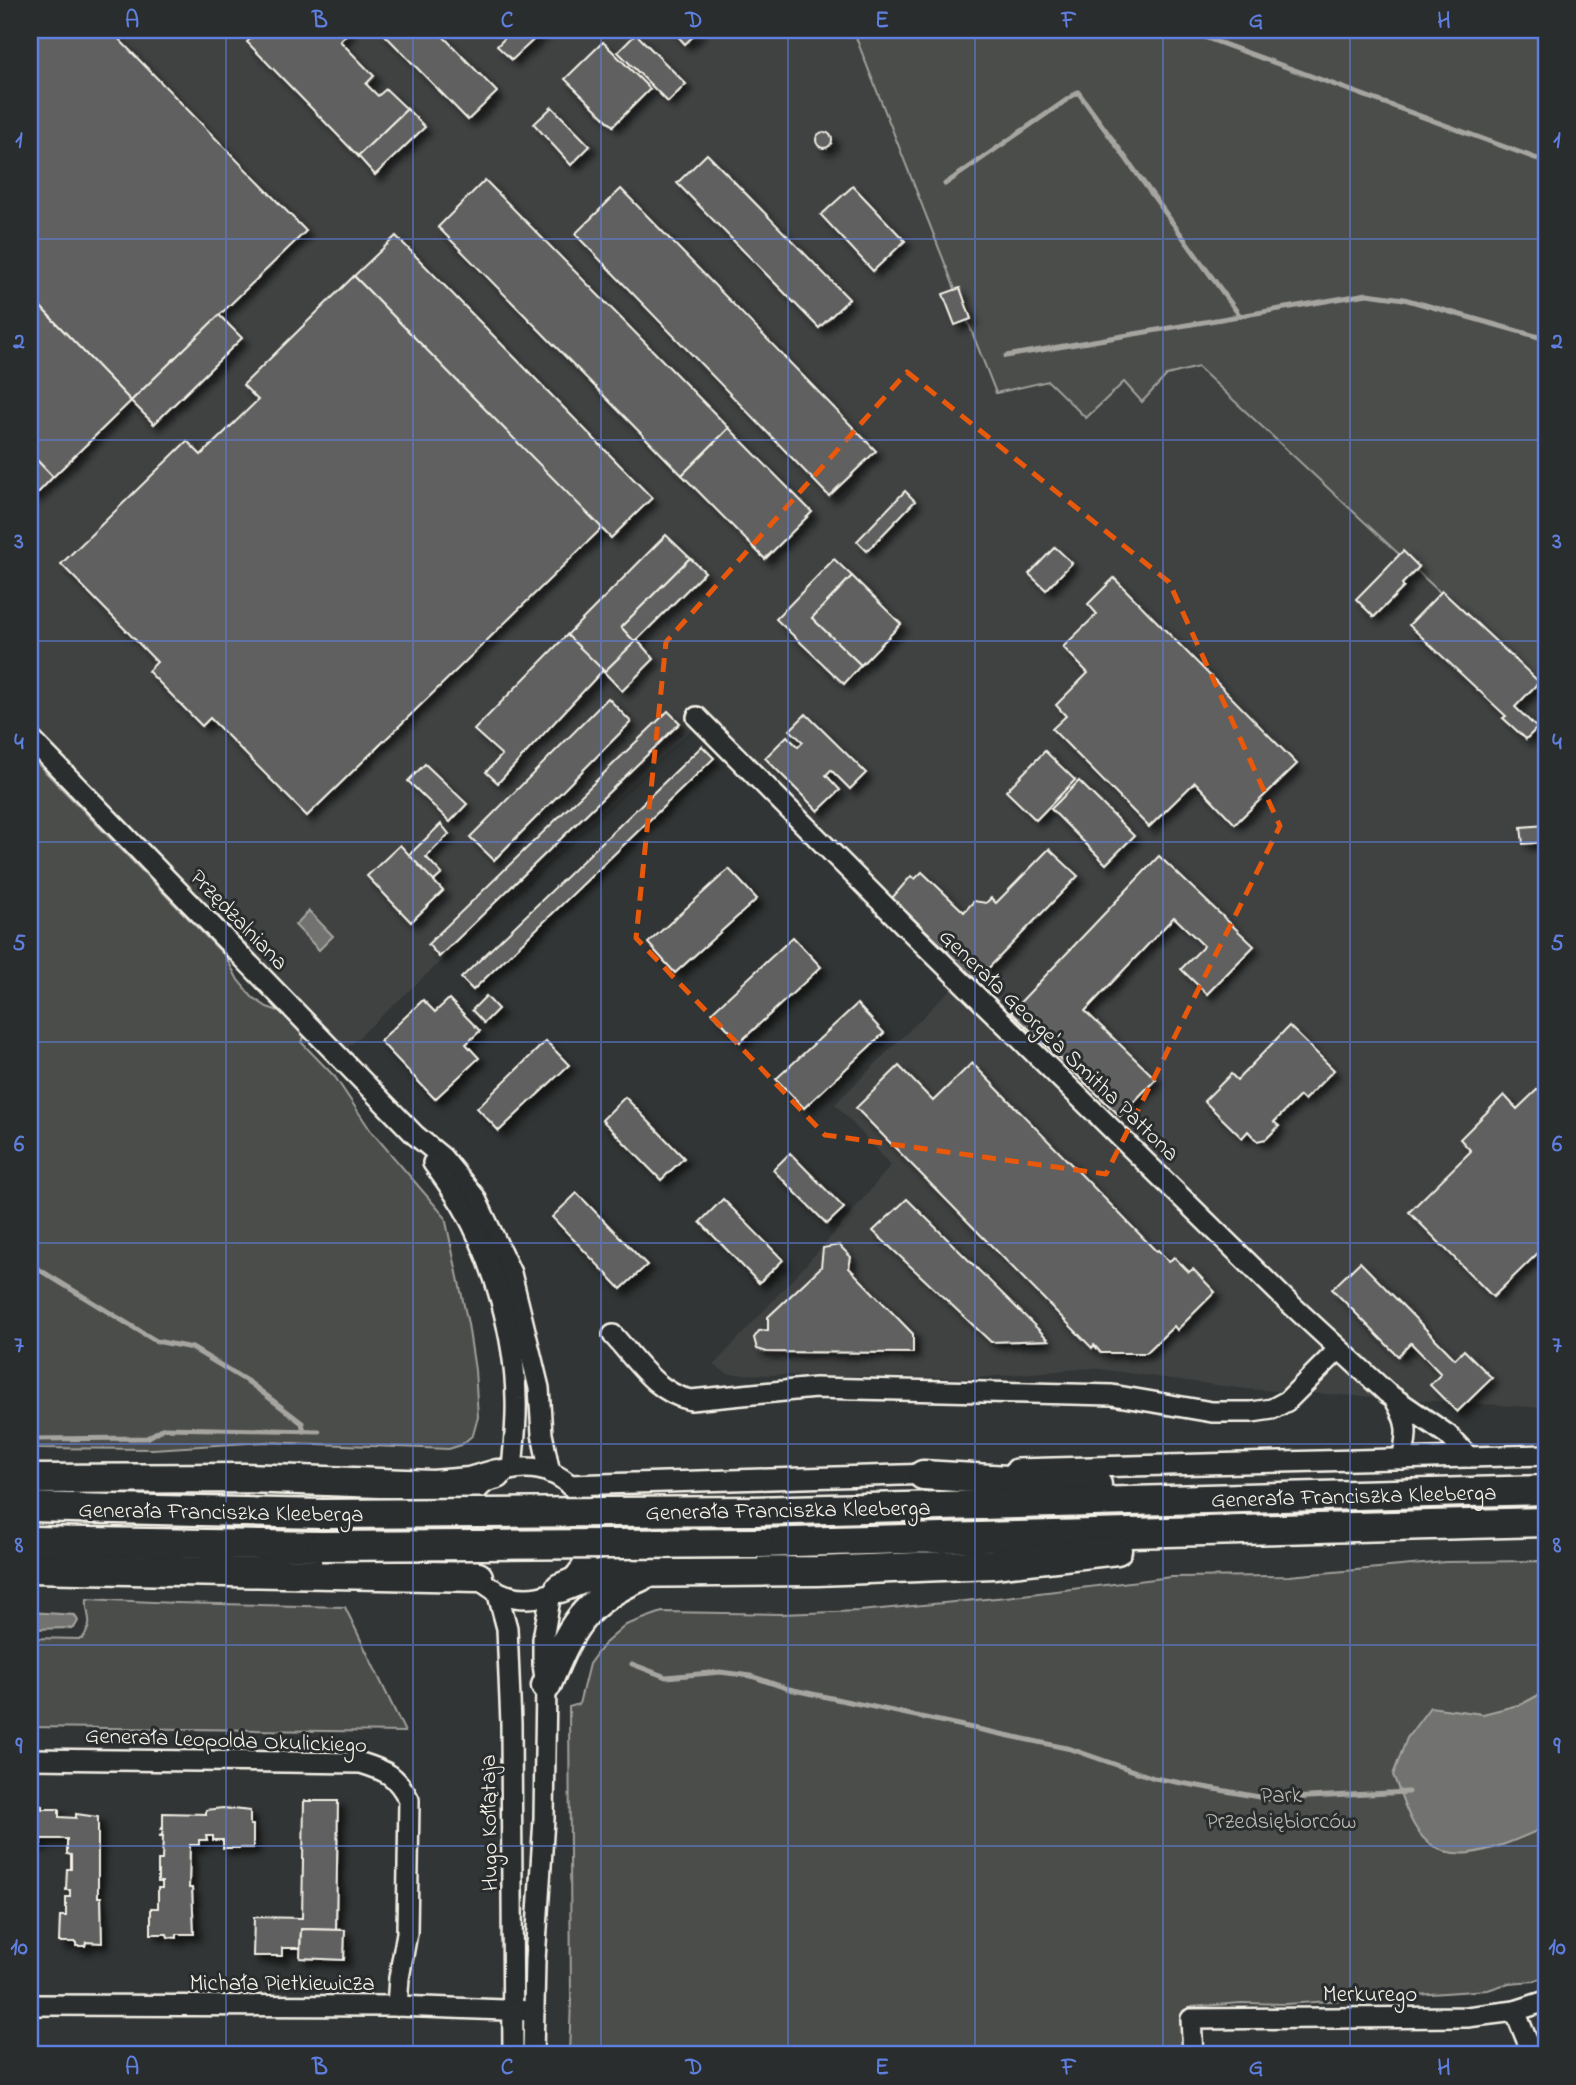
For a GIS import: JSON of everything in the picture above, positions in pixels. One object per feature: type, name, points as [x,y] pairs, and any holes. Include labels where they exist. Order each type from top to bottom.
[{"type":"highway","points":[[30,1479],[244,1478],[433,1485],[469,1482],[505,1472]]},
{"type":"highway","points":[[923,1475],[1087,1484],[1243,1497]]},
{"type":"highway","points":[[1465,1491],[1546,1479]]},
{"type":"highway","name":"Generała Franciszka Kleeberga","points":[[30,1507],[322,1514],[754,1511],[1546,1490]]},
{"type":"highway","name":"Generała Franciszka Kleeberga","points":[[30,1541],[321,1546],[758,1543],[1256,1528],[1541,1523]]},
{"type":"highway","points":[[556,1590],[597,1575],[817,1571],[993,1564],[1098,1551],[1202,1546],[1256,1528]]},
{"type":"highway","points":[[30,1568],[487,1584]]},
{"type":"highway","points":[[546,1686],[564,1644],[591,1606],[616,1588],[649,1574]]},
{"type":"street","name":"Generała George'a Smitha Pattona","points":[[697,717],[907,928],[1338,1350],[1395,1399],[1448,1435],[1469,1457]]},
{"type":"street","name":"Przędzalniana","points":[[30,738],[415,1135],[442,1157],[475,1197],[511,1273],[539,1388],[542,1434],[550,1472]]},
{"type":"street","name":"Przędzalniana","points":[[415,1135],[462,1206],[486,1255],[496,1285],[515,1388],[505,1472]]},
{"type":"street","points":[[613,1335],[661,1388],[680,1398],[691,1400],[815,1388],[1044,1393],[1112,1395],[1212,1412],[1234,1413],[1272,1409],[1287,1401],[1338,1350]]},
{"type":"street","name":"Generała George'a Smitha Pattona","points":[[1395,1399],[1405,1416],[1408,1435],[1402,1459]]},
{"type":"street","points":[[569,1485],[923,1475],[1047,1468],[1546,1455]]},
{"type":"street","points":[[531,1468],[550,1472],[569,1485],[584,1506],[591,1530],[589,1547],[583,1563],[573,1577],[556,1590],[530,1598],[508,1595],[487,1584],[468,1563],[460,1530],[464,1512],[471,1497],[483,1484],[505,1472],[531,1468]]},
{"type":"street","name":"Hugo Kołłątaja","points":[[487,1584],[503,1610],[508,1645],[524,2011],[533,2055]]},
{"type":"street","name":"Hugo Kołłątaja","points":[[513,2055],[524,2011],[544,1819],[546,1686],[542,1664],[542,1639],[556,1590]]},
{"type":"street","name":"Generała Leopolda Okulickiego","points":[[30,1759],[361,1763],[383,1770],[400,1782],[409,1800],[407,1933],[397,2006]]},
{"type":"street","name":"Merkurego","points":[[1193,2055],[1191,2019],[1466,2017],[1515,2011],[1546,2001]]},
{"type":"street","name":"Michała Pietkiewicza","points":[[30,2005],[397,2006],[524,2011]]},
{"type":"street","points":[[1515,2011],[1533,2055]]},
{"type":"highlighted area","points":[[907,372],[1169,582],[1280,826],[1106,1174],[825,1135],[636,938],[666,642]]},
{"type":"shaded area","points":[[30,30],[853,30],[996,393],[1048,381],[1125,382],[1142,401],[1167,375],[1198,367],[1546,691],[1546,1408],[1245,1389],[1092,1368],[972,1378],[728,1374],[714,1365],[832,1236],[891,1165],[835,1104],[952,988],[695,726],[345,1050],[30,724]]},
{"type":"shaded area","points":[[309,911],[333,936],[319,950],[295,925]]},
{"type":"shaded area","points":[[30,1612],[75,1615],[78,1621],[74,1628],[30,1629]]},
{"type":"shaded area","points":[[1546,1691],[1546,1827],[1494,1848],[1476,1852],[1441,1850],[1426,1841],[1411,1819],[1393,1775],[1407,1738],[1430,1707],[1483,1714],[1522,1704]]},
{"type":"green space","points":[[853,30],[1546,30],[1546,691],[1198,367],[1167,375],[1142,402],[1124,382],[1086,418],[1048,381],[996,393]]},
{"type":"green space","points":[[30,756],[226,957],[238,980],[252,997],[267,1007],[282,1012],[305,1036],[301,1042],[335,1077],[371,1131],[445,1217],[475,1370],[478,1417],[473,1435],[461,1445],[449,1449],[265,1442],[153,1449],[30,1448]]},
{"type":"green space","name":"Park Przedsiębiorców","points":[[1546,1561],[1546,1976],[1535,1981],[1509,1983],[1488,1990],[1286,2004],[1241,2003],[1192,2007],[1192,2055],[569,2055],[569,1707],[579,1704],[589,1664],[603,1645],[626,1625],[662,1612],[781,1614],[860,1611],[1171,1577],[1289,1576],[1445,1562]]},
{"type":"green space","points":[[87,1599],[345,1607],[405,1732],[30,1727],[30,1638],[82,1639],[89,1623]]},
{"type":"building","points":[[30,30],[110,30],[306,231],[131,401],[30,296]]},
{"type":"building","points":[[259,30],[351,30],[340,41],[374,76],[366,84],[378,96],[386,89],[407,109],[358,156],[247,42]]},
{"type":"building","points":[[380,30],[437,30],[497,92],[468,120]]},
{"type":"building","points":[[513,30],[544,30],[512,60],[497,46]]},
{"type":"building","points":[[672,30],[700,30],[685,44]]},
{"type":"building","points":[[636,34],[686,84],[668,102],[618,52]]},
{"type":"building","points":[[603,42],[650,89],[613,126],[565,79]]},
{"type":"building","points":[[552,107],[590,146],[571,165],[534,124]]},
{"type":"building","points":[[407,109],[425,127],[375,175],[358,156]]},
{"type":"building","points":[[824,132],[832,140],[824,148],[816,140]]},
{"type":"building","points":[[707,154],[849,299],[819,328],[677,183]]},
{"type":"building","points":[[485,180],[729,428],[682,475],[438,227]]},
{"type":"building","points":[[853,186],[905,241],[873,271],[821,215]]},
{"type":"building","points":[[621,189],[876,451],[829,496],[575,234]]},
{"type":"building","points":[[396,236],[652,498],[611,538],[354,276]]},
{"type":"building","points":[[354,276],[602,528],[307,816],[210,718],[202,726],[148,671],[157,662],[61,564],[187,441],[201,455],[258,400],[243,385]]},
{"type":"building","points":[[960,288],[971,319],[955,325],[943,294]]},
{"type":"building","points":[[30,296],[131,401],[53,477],[30,453]]},
{"type":"building","points":[[219,315],[242,338],[154,424],[131,401]]},
{"type":"building","points":[[729,428],[812,512],[765,559],[682,475]]},
{"type":"building","points":[[30,453],[53,477],[34,497],[30,493]]},
{"type":"building","points":[[905,491],[915,501],[867,551],[857,541]]},
{"type":"building","points":[[666,535],[690,558],[621,627],[635,642],[604,672],[567,635]]},
{"type":"building","points":[[1055,547],[1072,563],[1046,590],[1029,574]]},
{"type":"building","points":[[1403,551],[1419,567],[1402,584],[1404,587],[1374,617],[1356,599]]},
{"type":"building","points":[[690,558],[705,572],[635,642],[621,627]]},
{"type":"building","points":[[834,559],[852,576],[812,618],[861,665],[844,684],[776,619]]},
{"type":"building","points":[[852,576],[901,624],[861,665],[812,618]]},
{"type":"building","points":[[1114,578],[1297,764],[1235,824],[1195,782],[1149,827],[1052,729],[1066,716],[1056,705],[1088,673],[1063,647],[1097,614],[1088,604]]},
{"type":"building","points":[[1442,591],[1539,682],[1515,707],[1537,728],[1526,739],[1503,718],[1506,716],[1409,625]]},
{"type":"building","points":[[567,635],[603,670],[498,783],[486,772],[502,755],[474,730]]},
{"type":"building","points":[[637,640],[654,659],[622,691],[604,672]]},
{"type":"building","points":[[608,698],[631,722],[494,860],[470,837]]},
{"type":"building","points":[[668,711],[680,723],[439,957],[428,944]]},
{"type":"building","points":[[806,714],[866,773],[850,789],[831,770],[826,775],[840,790],[818,811],[765,758],[787,736],[798,747],[803,742],[790,730]]},
{"type":"building","points":[[702,746],[714,758],[473,990],[461,978]]},
{"type":"building","points":[[1045,751],[1075,780],[1036,820],[1006,791]]},
{"type":"building","points":[[425,764],[467,804],[450,822],[408,781]]},
{"type":"building","points":[[1079,781],[1134,836],[1106,864],[1051,809]]},
{"type":"building","points":[[441,824],[449,834],[426,857],[442,874],[433,882],[408,856]]},
{"type":"building","points":[[1546,825],[1546,842],[1523,844],[1521,827]]},
{"type":"building","points":[[400,845],[443,891],[411,922],[367,876]]},
{"type":"building","points":[[1049,849],[1078,876],[974,983],[945,955],[948,952],[892,898],[911,876],[915,879],[922,872],[964,912],[974,901],[986,903],[991,898],[996,903]]},
{"type":"building","points":[[1159,856],[1254,946],[1207,994],[1181,969],[1204,946],[1174,917],[1085,1011],[1156,1079],[1120,1116],[1011,1012]]},
{"type":"building","points":[[729,869],[757,899],[675,973],[648,943]]},
{"type":"building","points":[[793,937],[821,967],[740,1042],[712,1012]]},
{"type":"building","points":[[486,996],[498,1009],[484,1023],[472,1010]]},
{"type":"building","points":[[449,999],[480,1031],[466,1044],[479,1058],[435,1099],[380,1041],[423,1000],[435,1012]]},
{"type":"building","points":[[857,1004],[884,1033],[804,1108],[776,1079]]},
{"type":"building","points":[[1289,1026],[1334,1070],[1304,1100],[1300,1096],[1274,1122],[1279,1126],[1266,1139],[1257,1141],[1248,1131],[1242,1138],[1204,1101],[1231,1074],[1237,1080]]},
{"type":"building","points":[[546,1041],[569,1065],[499,1131],[477,1108]]},
{"type":"building","points":[[972,1063],[1156,1251],[1169,1262],[1174,1257],[1189,1272],[1193,1269],[1215,1292],[1177,1330],[1174,1326],[1146,1353],[1101,1353],[1094,1345],[1092,1348],[856,1108],[899,1066],[933,1101]]},
{"type":"building","points":[[1546,1081],[1546,1245],[1493,1297],[1409,1212],[1471,1151],[1460,1139],[1504,1095],[1517,1109]]},
{"type":"building","points":[[625,1097],[684,1158],[661,1180],[602,1120]]},
{"type":"building","points":[[790,1153],[844,1208],[827,1224],[773,1170]]},
{"type":"building","points":[[577,1193],[647,1265],[621,1289],[552,1217]]},
{"type":"building","points":[[723,1199],[783,1260],[759,1283],[700,1222]]},
{"type":"building","points":[[907,1199],[1049,1340],[991,1342],[873,1231]]},
{"type":"building","points":[[839,1245],[851,1257],[849,1268],[913,1334],[913,1353],[767,1352],[757,1349],[754,1338],[759,1331],[768,1330],[768,1317],[821,1267],[823,1248]]},
{"type":"building","points":[[1360,1262],[1455,1359],[1464,1350],[1492,1378],[1457,1412],[1430,1385],[1441,1374],[1411,1343],[1398,1356],[1332,1289]]},
{"type":"building","points":[[304,1801],[338,1801],[336,1930],[301,1929],[300,1948],[282,1948],[282,1956],[253,1956],[254,1917],[302,1918]]},
{"type":"building","points":[[32,1805],[42,1806],[42,1809],[59,1809],[59,1817],[76,1818],[76,1814],[98,1817],[98,1897],[101,1897],[102,1943],[86,1942],[85,1946],[76,1946],[76,1942],[59,1942],[60,1916],[66,1916],[66,1897],[70,1897],[70,1890],[66,1890],[71,1855],[67,1854],[67,1839],[41,1839],[41,1844],[30,1844]]},
{"type":"building","points":[[223,1808],[250,1811],[253,1848],[223,1848],[223,1840],[213,1840],[213,1836],[206,1836],[207,1840],[199,1840],[199,1845],[190,1845],[189,1888],[192,1888],[194,1934],[177,1934],[177,1938],[168,1937],[167,1934],[151,1934],[151,1908],[158,1908],[158,1888],[162,1888],[162,1882],[158,1882],[158,1860],[162,1860],[163,1836],[159,1836],[162,1835],[163,1813],[206,1814],[206,1810]]},
{"type":"building","points":[[301,1929],[345,1930],[344,1960],[300,1958]]},
{"type":"waterway","points":[[1185,30],[1546,162]]},
{"type":"waterway","points":[[945,184],[1078,92],[1240,316]]},
{"type":"waterway","points":[[1006,356],[1367,294],[1404,299],[1546,339]]},
{"type":"waterway","points":[[30,1264],[156,1341],[192,1348],[250,1383],[302,1423],[304,1431]]},
{"type":"waterway","points":[[30,1439],[147,1438],[164,1428],[319,1431]]},
{"type":"waterway","points":[[632,1664],[666,1677],[720,1672],[751,1676],[789,1689],[1071,1749],[1154,1778],[1270,1799],[1408,1792]]}]
